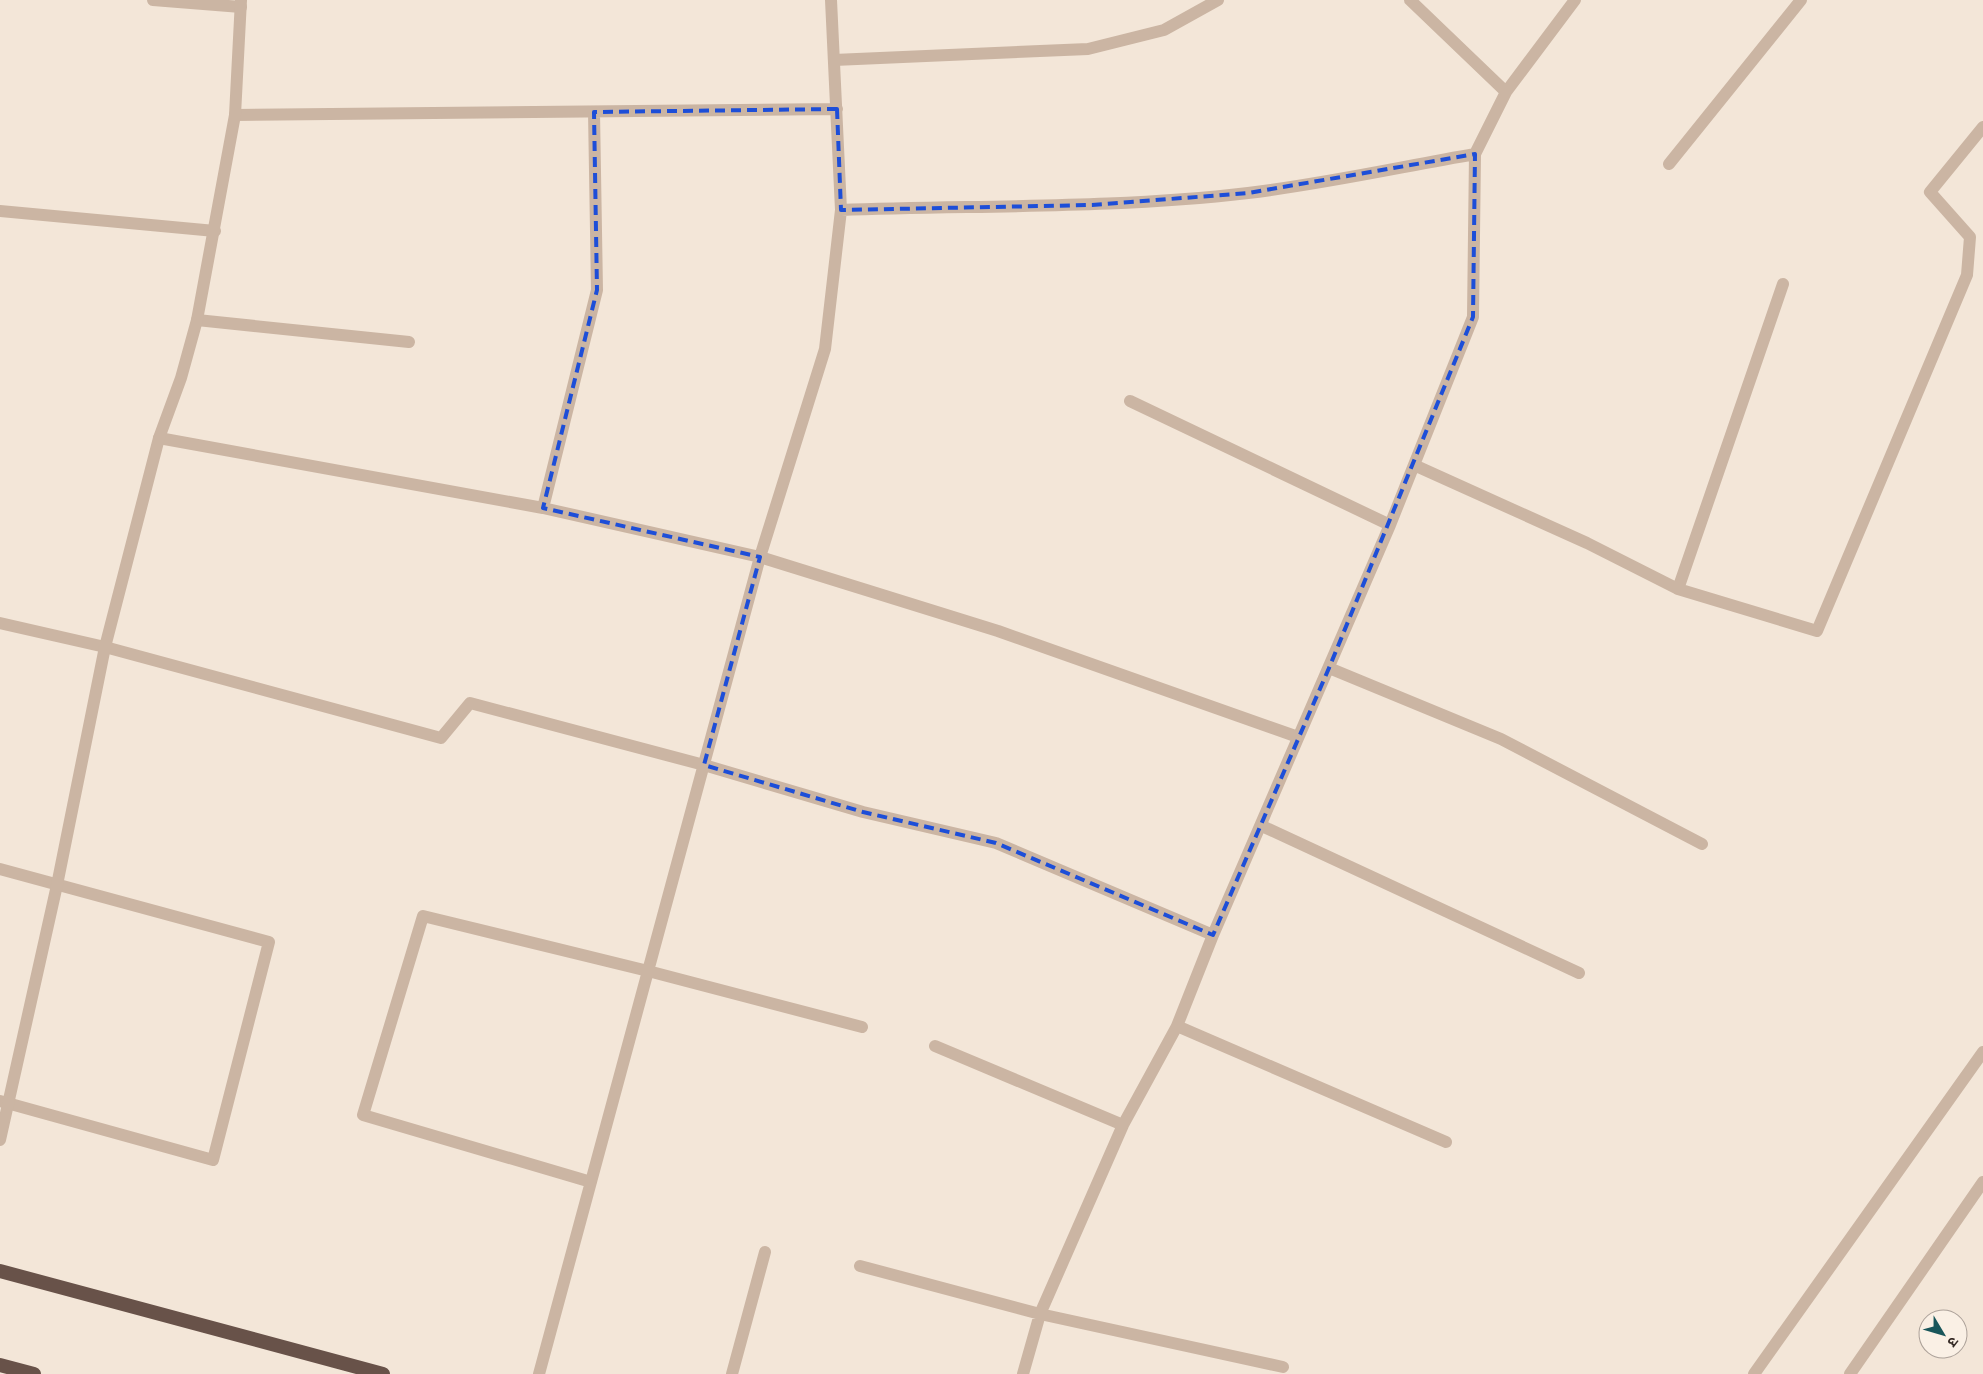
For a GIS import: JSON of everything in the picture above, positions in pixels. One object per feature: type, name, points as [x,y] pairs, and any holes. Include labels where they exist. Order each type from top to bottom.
[{"type":"highway","points":[[0,1271],[383,1374]]},
{"type":"highway","points":[[0,1365],[34,1374]]},
{"type":"street","points":[[0,1140],[5,1102],[57,885],[105,647],[159,438],[181,378],[197,320],[215,231],[235,114],[241,4],[154,0]]},
{"type":"street","points":[[539,1374],[760,558],[825,349],[841,210],[831,0]]},
{"type":"street","points":[[834,60],[1088,49],[1164,30],[1218,0]]},
{"type":"street","points":[[1410,0],[1506,92]]},
{"type":"street","points":[[1023,1374],[1040,1314],[1123,1125],[1177,1026],[1213,935],[1262,826],[1298,737],[1390,525],[1473,317],[1475,154],[1506,92],[1575,0]]},
{"type":"street","points":[[1669,164],[1801,0]]},
{"type":"street","points":[[235,114],[837,109]]},
{"type":"street","points":[[543,508],[597,290],[594,112]]},
{"type":"street","points":[[1414,465],[1587,543],[1678,589],[1817,631],[1967,275],[1970,237],[1930,192],[1983,127]]},
{"type":"street","points":[[841,210],[1092,204],[1248,193],[1475,154]]},
{"type":"street","points":[[0,211],[215,231]]},
{"type":"street","points":[[1678,589],[1783,284]]},
{"type":"street","points":[[197,320],[409,342]]},
{"type":"street","points":[[1130,400],[1390,525]]},
{"type":"street","points":[[159,438],[543,508],[760,558],[998,631],[1298,737]]},
{"type":"street","points":[[0,623],[105,647],[441,738],[470,703],[704,765],[863,812],[996,843],[1213,935]]},
{"type":"street","points":[[1329,668],[1501,739],[1702,844]]},
{"type":"street","points":[[1262,826],[1579,973]]},
{"type":"street","points":[[0,869],[269,942],[213,1160],[5,1102]]},
{"type":"street","points":[[591,1182],[363,1115],[423,916],[648,971],[862,1027]]},
{"type":"street","points":[[1177,1026],[1446,1142]]},
{"type":"street","points":[[935,1046],[1123,1125]]},
{"type":"street","points":[[1754,1374],[1983,1052]]},
{"type":"street","points":[[1850,1374],[1983,1182]]},
{"type":"street","points":[[732,1374],[765,1252]]},
{"type":"street","points":[[860,1266],[1040,1314],[1283,1367]]},
{"type":"highlighted area","points":[[837,109],[841,210],[1092,205],[1248,193],[1475,154],[1473,317],[1329,668],[1213,935],[996,843],[863,812],[704,765],[760,557],[543,508],[597,290],[594,112]]}]
